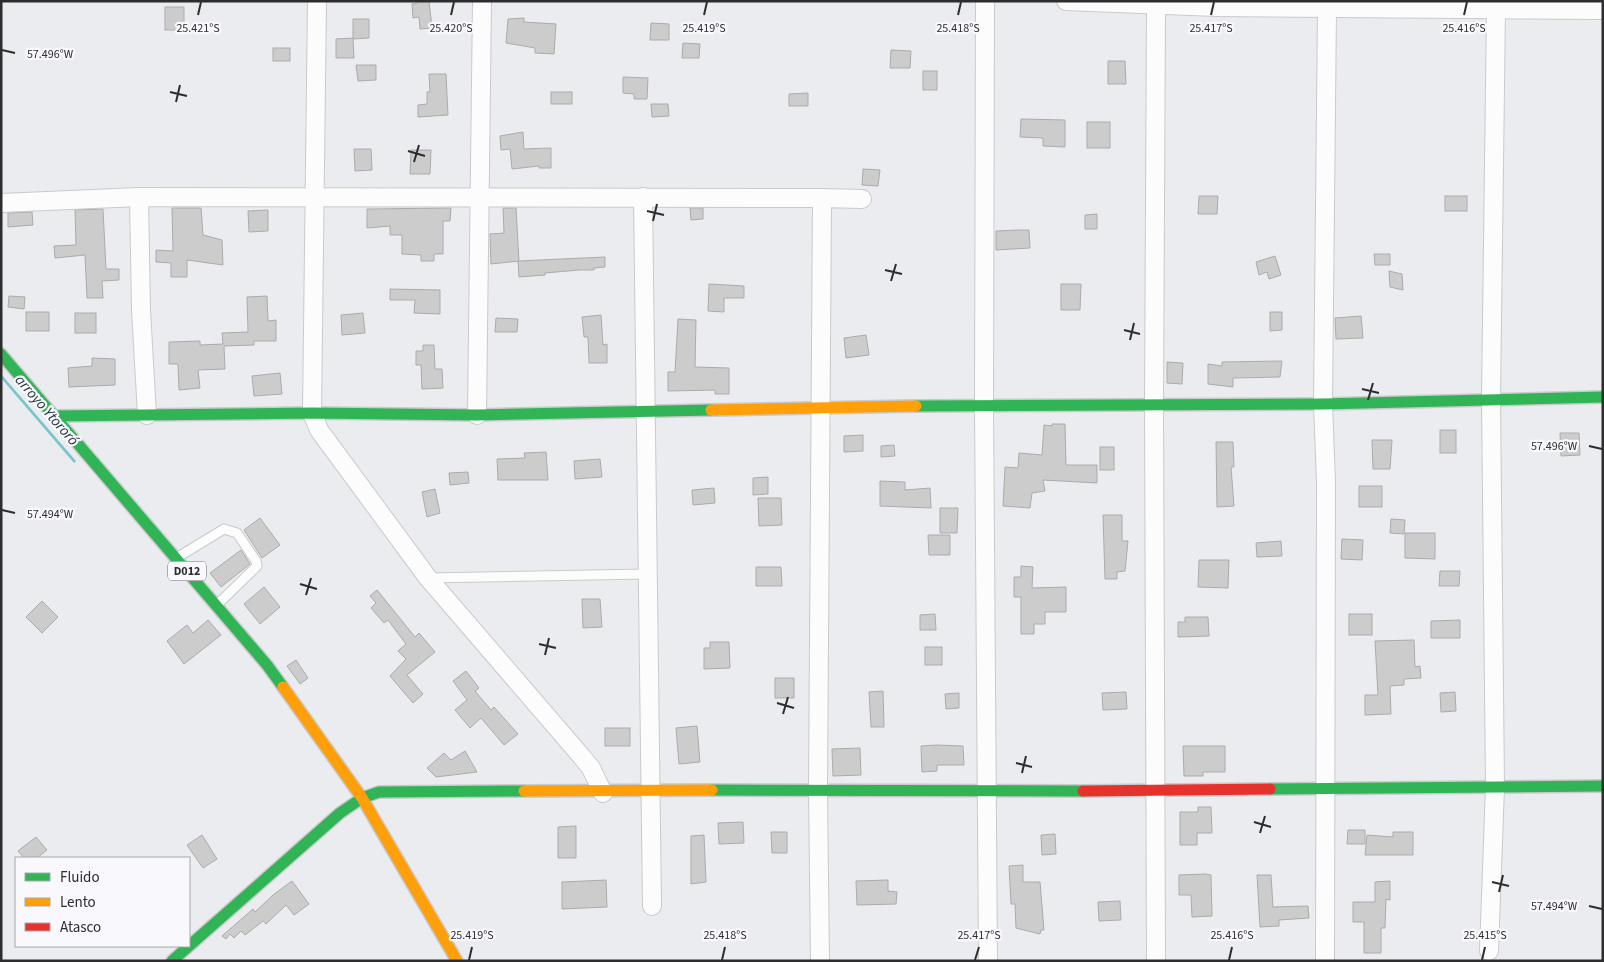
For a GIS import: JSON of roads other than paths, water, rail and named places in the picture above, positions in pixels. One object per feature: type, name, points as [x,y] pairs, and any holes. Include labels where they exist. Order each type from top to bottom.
[{"type":"street","points":[[317,1],[312,413],[319,430],[428,578],[587,762],[603,792]]},
{"type":"street","points":[[477,415],[478,196],[482,1]]},
{"type":"street","points":[[985,1],[984,406],[989,792],[988,961]]},
{"type":"street","points":[[1066,1],[1156,6],[1216,4],[1326,9],[1362,5],[1496,8],[1537,5],[1603,10]]},
{"type":"street","points":[[1156,6],[1154,405],[1156,961]]},
{"type":"street","points":[[1489,951],[1495,787],[1491,399],[1496,8]]},
{"type":"street","points":[[1325,961],[1327,790],[1326,482],[1323,404],[1326,9]]},
{"type":"street","points":[[1,203],[139,197],[478,196],[862,199]]},
{"type":"street","points":[[139,197],[141,310],[147,415]]},
{"type":"street","points":[[643,197],[644,412],[652,906]]},
{"type":"street","points":[[820,961],[818,790],[822,198]]},
{"type":"street","name":"D012","points":[[1,354],[267,665],[362,798],[457,961]]},
{"type":"street","points":[[54,416],[312,413],[477,415],[820,407],[1323,404],[1603,397]]},
{"type":"street","points":[[190,945],[340,813],[362,798],[379,792],[818,790],[989,792],[1603,786]]},
{"type":"street","points":[[172,961],[188,947]]},
{"type":"lane","points":[[176,558],[224,529],[237,532],[256,561],[256,566],[217,606]]},
{"type":"lane","points":[[428,578],[647,574]]},
{"type":"water","points":[[1,374],[76,461],[74,463],[1,378]]},
{"type":"water label","name":"arroyo Ytororó","points":[[47,410]]}]
